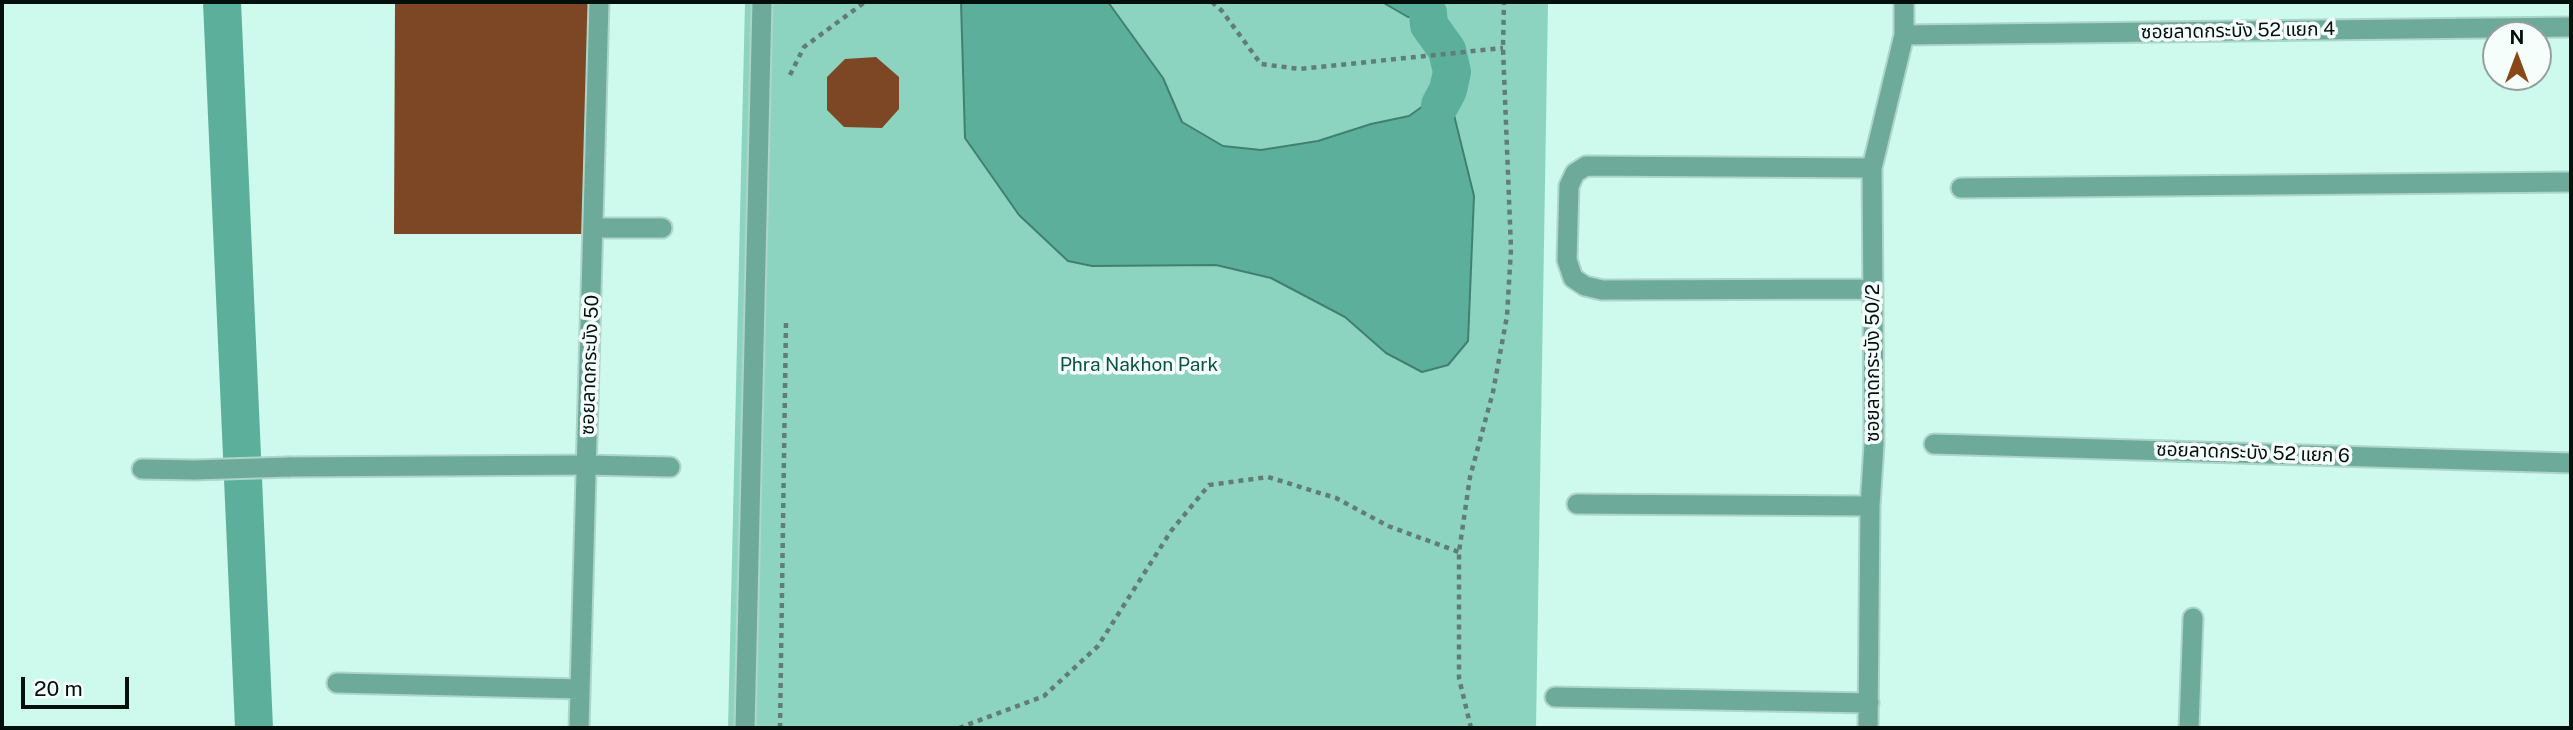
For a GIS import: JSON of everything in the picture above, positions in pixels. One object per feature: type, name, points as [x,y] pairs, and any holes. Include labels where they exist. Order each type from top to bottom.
[{"type":"street","name":"ซอยลาดกระบัง 50","points":[[579,728],[599,2]]},
{"type":"street","points":[[745,728],[762,2]]},
{"type":"street","name":"ซอยลาดกระบัง 50/2","points":[[1868,728],[1870,506],[1874,444],[1872,168],[1904,35],[1904,2]]},
{"type":"street","name":"ซอยลาดกระบัง 52 แยก 4","points":[[1904,35],[2571,27]]},
{"type":"street","points":[[1872,168],[1586,166],[1575,173],[1569,186],[1567,260],[1573,278],[1585,286],[1602,290],[1873,289]]},
{"type":"street","points":[[1961,188],[2571,182]]},
{"type":"street","points":[[594,228],[663,228]]},
{"type":"street","name":"ซอยลาดกระบัง 52 แยก 6","points":[[1934,444],[2571,463]]},
{"type":"street","points":[[142,468],[670,467]]},
{"type":"street","points":[[1577,504],[1870,506]]},
{"type":"street","points":[[2189,728],[2193,618]]},
{"type":"street","points":[[337,683],[580,689]]},
{"type":"street","points":[[1555,697],[1869,703]]},
{"type":"path","points":[[786,83],[804,47],[865,2]]},
{"type":"path","points":[[1212,2],[1222,11],[1261,64],[1300,69],[1503,48]]},
{"type":"path","points":[[1471,728],[1460,678],[1460,552],[1470,477],[1493,392],[1507,316],[1511,249],[1503,48],[1504,2]]},
{"type":"path","points":[[780,728],[786,309]]},
{"type":"path","points":[[959,728],[1044,696],[1098,646],[1171,531],[1209,485],[1268,477],[1336,498],[1388,527],[1460,552]]},
{"type":"green space","name":"Phra Nakhon Park","points":[[745,2],[1548,2],[1536,728],[728,728]]},
{"type":"shaded area","points":[[961,2],[1108,2],[1163,78],[1182,122],[1223,146],[1261,150],[1318,141],[1371,124],[1409,116],[1423,106],[1440,105],[1454,115],[1474,196],[1468,341],[1448,365],[1422,372],[1386,353],[1345,317],[1271,278],[1216,265],[1092,266],[1068,261],[1019,215],[965,138]]},
{"type":"shaded area","points":[[1382,2],[1434,2],[1428,13],[1408,17]]},
{"type":"building","points":[[395,2],[589,2],[585,234],[394,234]]},
{"type":"building","points":[[876,57],[899,77],[899,109],[882,128],[844,127],[827,110],[827,77],[845,59]]},
{"type":"waterway","points":[[222,2],[254,728]]},
{"type":"waterway","points":[[1428,13],[1429,25],[1447,50],[1452,72],[1448,90],[1440,105]]}]
